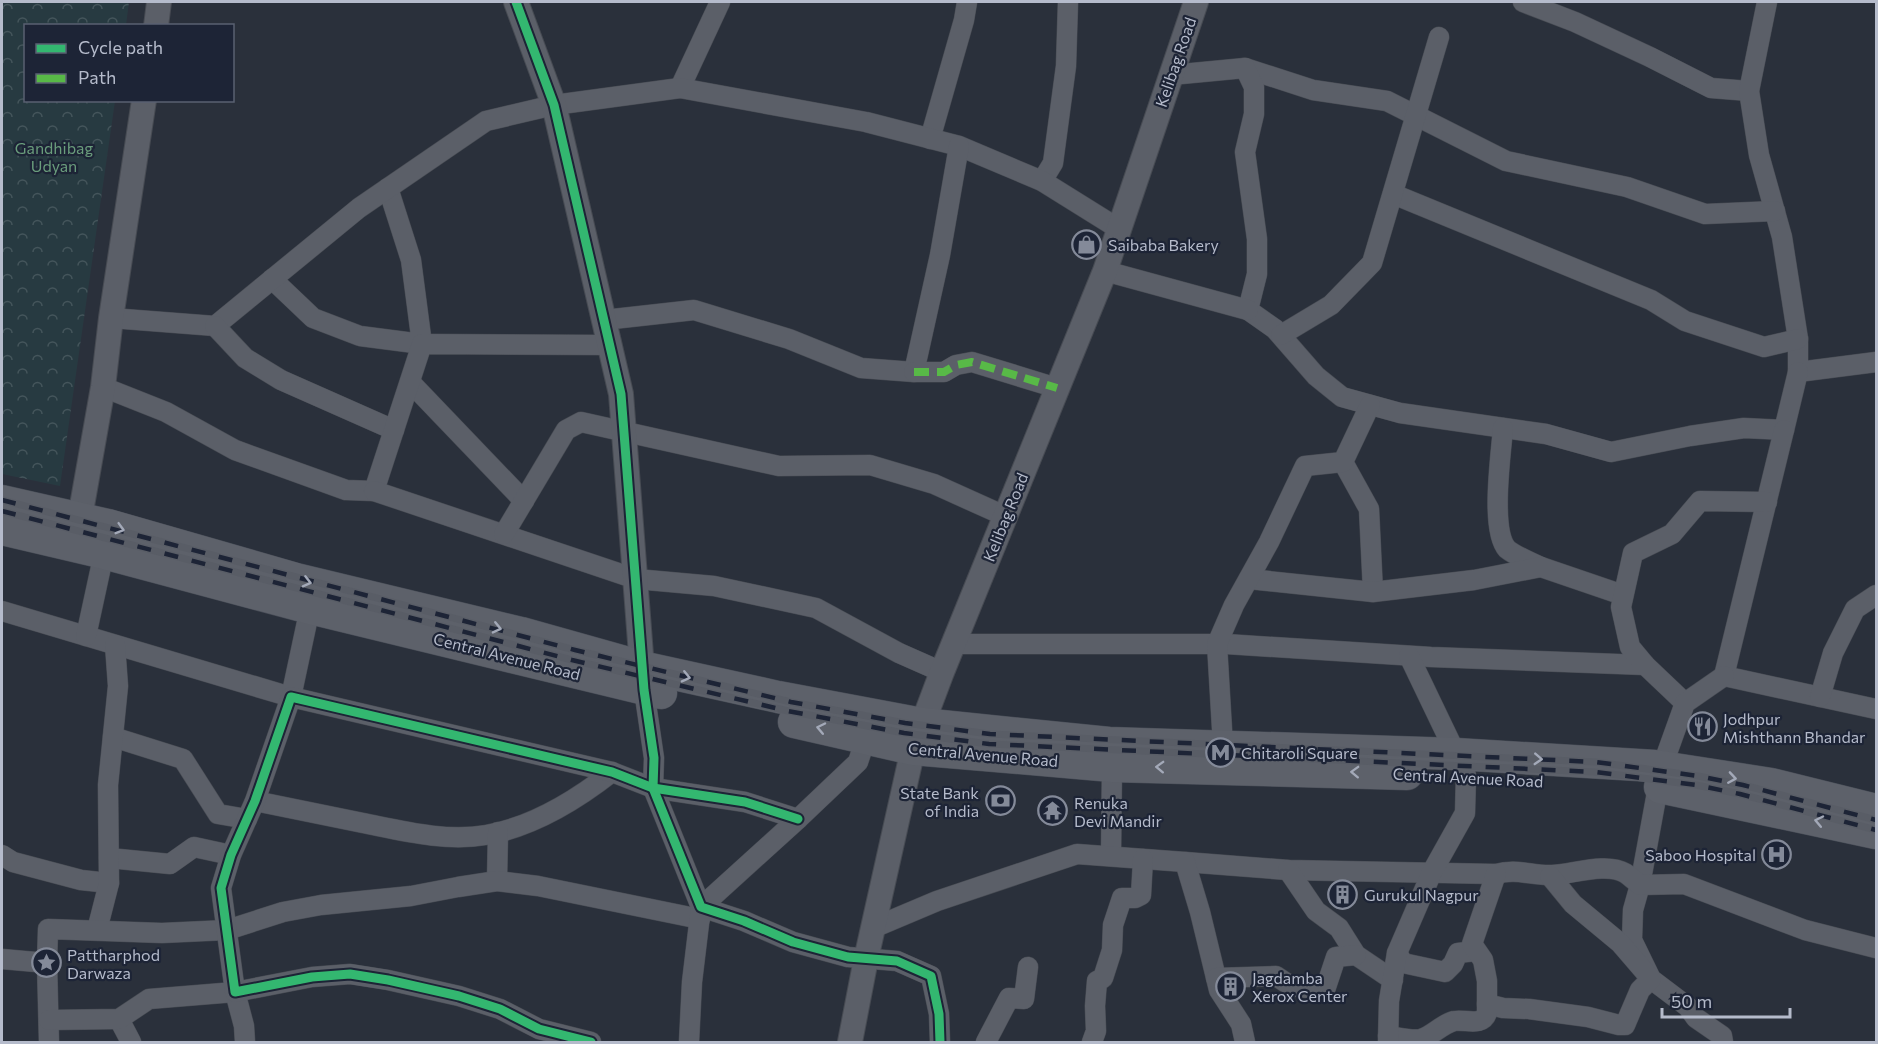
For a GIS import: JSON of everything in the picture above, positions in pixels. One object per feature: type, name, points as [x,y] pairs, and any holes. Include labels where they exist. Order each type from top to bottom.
[{"type":"main road","points":[[2,501],[86,540],[296,579],[521,633],[643,678],[778,697],[918,737],[1222,746],[1461,765]]},
{"type":"main road","name":"Central Avenue Road","points":[[2,529],[86,540],[310,608],[643,678],[866,738],[918,737],[1112,766],[1461,765],[1660,777],[1876,833]]},
{"type":"main road","points":[[1660,777],[1770,784],[1876,810]]},
{"type":"street","points":[[156,24],[159,2]]},
{"type":"street","points":[[516,2],[554,105],[621,394],[643,678],[654,758],[653,788],[700,913],[688,1042]]},
{"type":"street","points":[[680,88],[720,2]]},
{"type":"street","points":[[930,139],[967,2]]},
{"type":"street","points":[[1042,181],[1053,163],[1066,66],[1068,2]]},
{"type":"street","name":"Kelibag Road","points":[[850,1042],[866,959],[918,737],[953,644],[1105,271],[1196,2]]},
{"type":"street","points":[[1523,2],[1575,22],[1712,88],[1749,90]]},
{"type":"street","points":[[1651,979],[1632,940],[1633,910],[1640,885],[1660,777],[1685,703],[1724,675],[1798,372],[1798,339],[1782,237],[1759,155],[1749,90],[1767,2]]},
{"type":"street","points":[[1281,335],[1331,305],[1372,263],[1439,37]]},
{"type":"street","points":[[1171,75],[1245,68],[1313,90],[1387,102],[1506,161],[1627,187],[1705,214],[1775,211]]},
{"type":"street","points":[[1245,68],[1254,87],[1254,114],[1245,152],[1257,239],[1257,274],[1248,310]]},
{"type":"street","points":[[215,326],[359,208],[486,121],[554,105],[680,88],[866,122],[959,146],[1042,181],[1119,229]]},
{"type":"street","points":[[86,636],[86,540],[111,318],[144,102]]},
{"type":"street","points":[[914,372],[940,255],[959,146]]},
{"type":"street","points":[[374,491],[422,344],[411,260],[388,188]]},
{"type":"street","points":[[1393,194],[1651,300],[1685,321],[1764,347],[1798,339]]},
{"type":"street","points":[[1105,271],[1248,310],[1275,329],[1316,376],[1342,397],[1400,413],[1546,434],[1611,452],[1744,428],[1785,430]]},
{"type":"street","points":[[272,279],[314,318],[360,336],[422,344],[610,345]]},
{"type":"street","points":[[604,320],[694,310],[789,339],[861,368],[944,372],[956,365],[972,362],[1057,388]]},
{"type":"street","points":[[111,318],[215,326],[245,358],[280,380],[394,430]]},
{"type":"street","points":[[1798,372],[1876,362]]},
{"type":"street","points":[[410,382],[524,501]]},
{"type":"street","points":[[103,387],[166,412],[235,450],[346,490],[374,491],[636,579],[714,586],[816,608],[899,653],[942,672]]},
{"type":"street","points":[[1343,462],[1370,405]]},
{"type":"street","points":[[504,534],[566,430],[581,422],[779,466],[870,465],[934,484],[1005,516]]},
{"type":"street","points":[[1503,428],[1497,512],[1498,531],[1508,549],[1541,567],[1623,595]]},
{"type":"street","points":[[1222,746],[1217,644],[1234,605],[1269,542],[1305,466],[1343,462]]},
{"type":"street","points":[[1343,462],[1369,509],[1373,592]]},
{"type":"street","points":[[1685,703],[1645,665],[1630,646],[1621,607],[1633,553],[1672,534],[1700,501],[1767,502]]},
{"type":"street","points":[[1249,579],[1373,592],[1474,580],[1541,567]]},
{"type":"street","points":[[1820,697],[1833,653],[1855,609],[1876,595]]},
{"type":"street","points":[[245,1042],[244,1026],[235,992],[221,888],[231,855],[255,801],[291,697],[310,608]]},
{"type":"street","points":[[2,611],[291,697],[612,772],[653,788],[745,802],[798,819]]},
{"type":"street","points":[[953,644],[1217,644],[1409,656],[1645,665]]},
{"type":"street","points":[[97,930],[110,883],[108,785],[118,686],[115,645]]},
{"type":"street","points":[[1409,656],[1461,765],[1465,813],[1432,872],[1397,953],[1389,1001],[1388,1039],[1422,1039],[1450,1033],[1455,1021],[1479,1021],[1487,1013],[1487,981],[1483,960],[1472,944],[1496,874]]},
{"type":"street","points":[[1724,675],[1876,710]]},
{"type":"street","points":[[113,737],[183,759],[218,814],[247,819]]},
{"type":"street","points":[[700,913],[858,762],[866,738]]},
{"type":"street","points":[[1111,856],[1112,766]]},
{"type":"street","points":[[255,801],[401,831],[442,837],[485,836],[514,829],[560,808],[612,772]]},
{"type":"street","points":[[497,881],[498,832]]},
{"type":"street","points":[[109,858],[170,864],[194,848],[231,855]]},
{"type":"street","points":[[873,928],[937,901],[1077,854],[1288,870],[1496,874],[1506,871],[1550,876],[1596,867],[1624,872],[1640,885],[1684,884],[1805,930],[1876,948]]},
{"type":"street","points":[[2,855],[13,862],[81,880],[110,883]]},
{"type":"street","points":[[1092,1042],[1096,1031],[1097,981],[1103,978],[1112,950],[1113,925],[1122,898],[1141,896],[1143,859]]},
{"type":"street","points":[[1185,862],[1219,990],[1241,1024],[1245,1042]]},
{"type":"street","points":[[1288,870],[1316,911],[1339,928],[1356,955],[1393,980]]},
{"type":"street","points":[[1550,876],[1573,904],[1612,935],[1651,979],[1688,1007],[1696,1018],[1722,1036],[1724,1042]]},
{"type":"street","points":[[49,1042],[48,929],[162,933],[227,930],[283,912],[332,904],[411,896],[497,881],[744,921],[793,942],[848,957],[897,961],[931,976],[939,1014],[940,1042]]},
{"type":"street","points":[[1397,953],[1403,963],[1445,972],[1454,964],[1458,953],[1476,951]]},
{"type":"street","points":[[1216,978],[1276,976],[1291,986],[1324,990],[1336,957],[1356,955]]},
{"type":"street","points":[[2,959],[47,963]]},
{"type":"street","points":[[986,1042],[1009,998],[1024,999],[1028,968]]},
{"type":"street","points":[[49,1020],[119,1019],[149,999],[235,992],[312,977],[350,974],[459,996],[500,1009],[539,1029],[591,1042]]},
{"type":"street","points":[[1621,1034],[1640,990],[1651,979]]},
{"type":"street","points":[[1487,1004],[1503,1008],[1588,1017],[1619,1025],[1621,1034]]},
{"type":"street","points":[[119,1019],[131,1042]]},
{"type":"green space","name":"Gandhibag Udyan","points":[[2,2],[129,2],[126,24],[24,24],[24,102],[115,102],[60,486],[2,474]]},
{"type":"railway","points":[[2,500],[575,650],[791,702],[905,723],[990,734],[1596,762],[1698,776],[1743,785],[1876,820]]},
{"type":"railway","points":[[2,511],[572,660],[788,711],[904,733],[989,744],[1595,772],[1696,785],[1740,794],[1876,830]]},
{"type":"marked path","points":[[914,372],[944,372],[956,365],[972,362],[1057,388]]},
{"type":"cycle path","points":[[516,2],[554,105],[621,394],[644,690],[654,758],[653,788],[701,907],[744,921],[793,942],[848,957],[897,961],[931,976],[939,1014],[940,1042]]},
{"type":"cycle path","points":[[591,1042],[539,1029],[500,1009],[459,996],[350,974],[312,977],[235,992],[221,888],[231,855],[255,801],[291,697],[612,772],[653,788],[745,802],[798,819]]},
{"type":"place","name":"Saibaba Bakery","points":[[1087,244]]},
{"type":"place","name":"Jodhpur Mishthann Bhandar","points":[[1702,727]]},
{"type":"place","name":"Chitaroli Square","points":[[1220,752]]},
{"type":"place","name":"State Bank of India","points":[[1000,801]]},
{"type":"place","name":"Renuka Devi Mandir","points":[[1053,811]]},
{"type":"place","name":"Saboo Hospital","points":[[1777,854]]},
{"type":"place","name":"Gurukul Nagpur","points":[[1343,894]]},
{"type":"place","name":"Pattharphod Darwaza","points":[[46,963]]},
{"type":"place","name":"Jagdamba Xerox Center","points":[[1231,986]]}]
